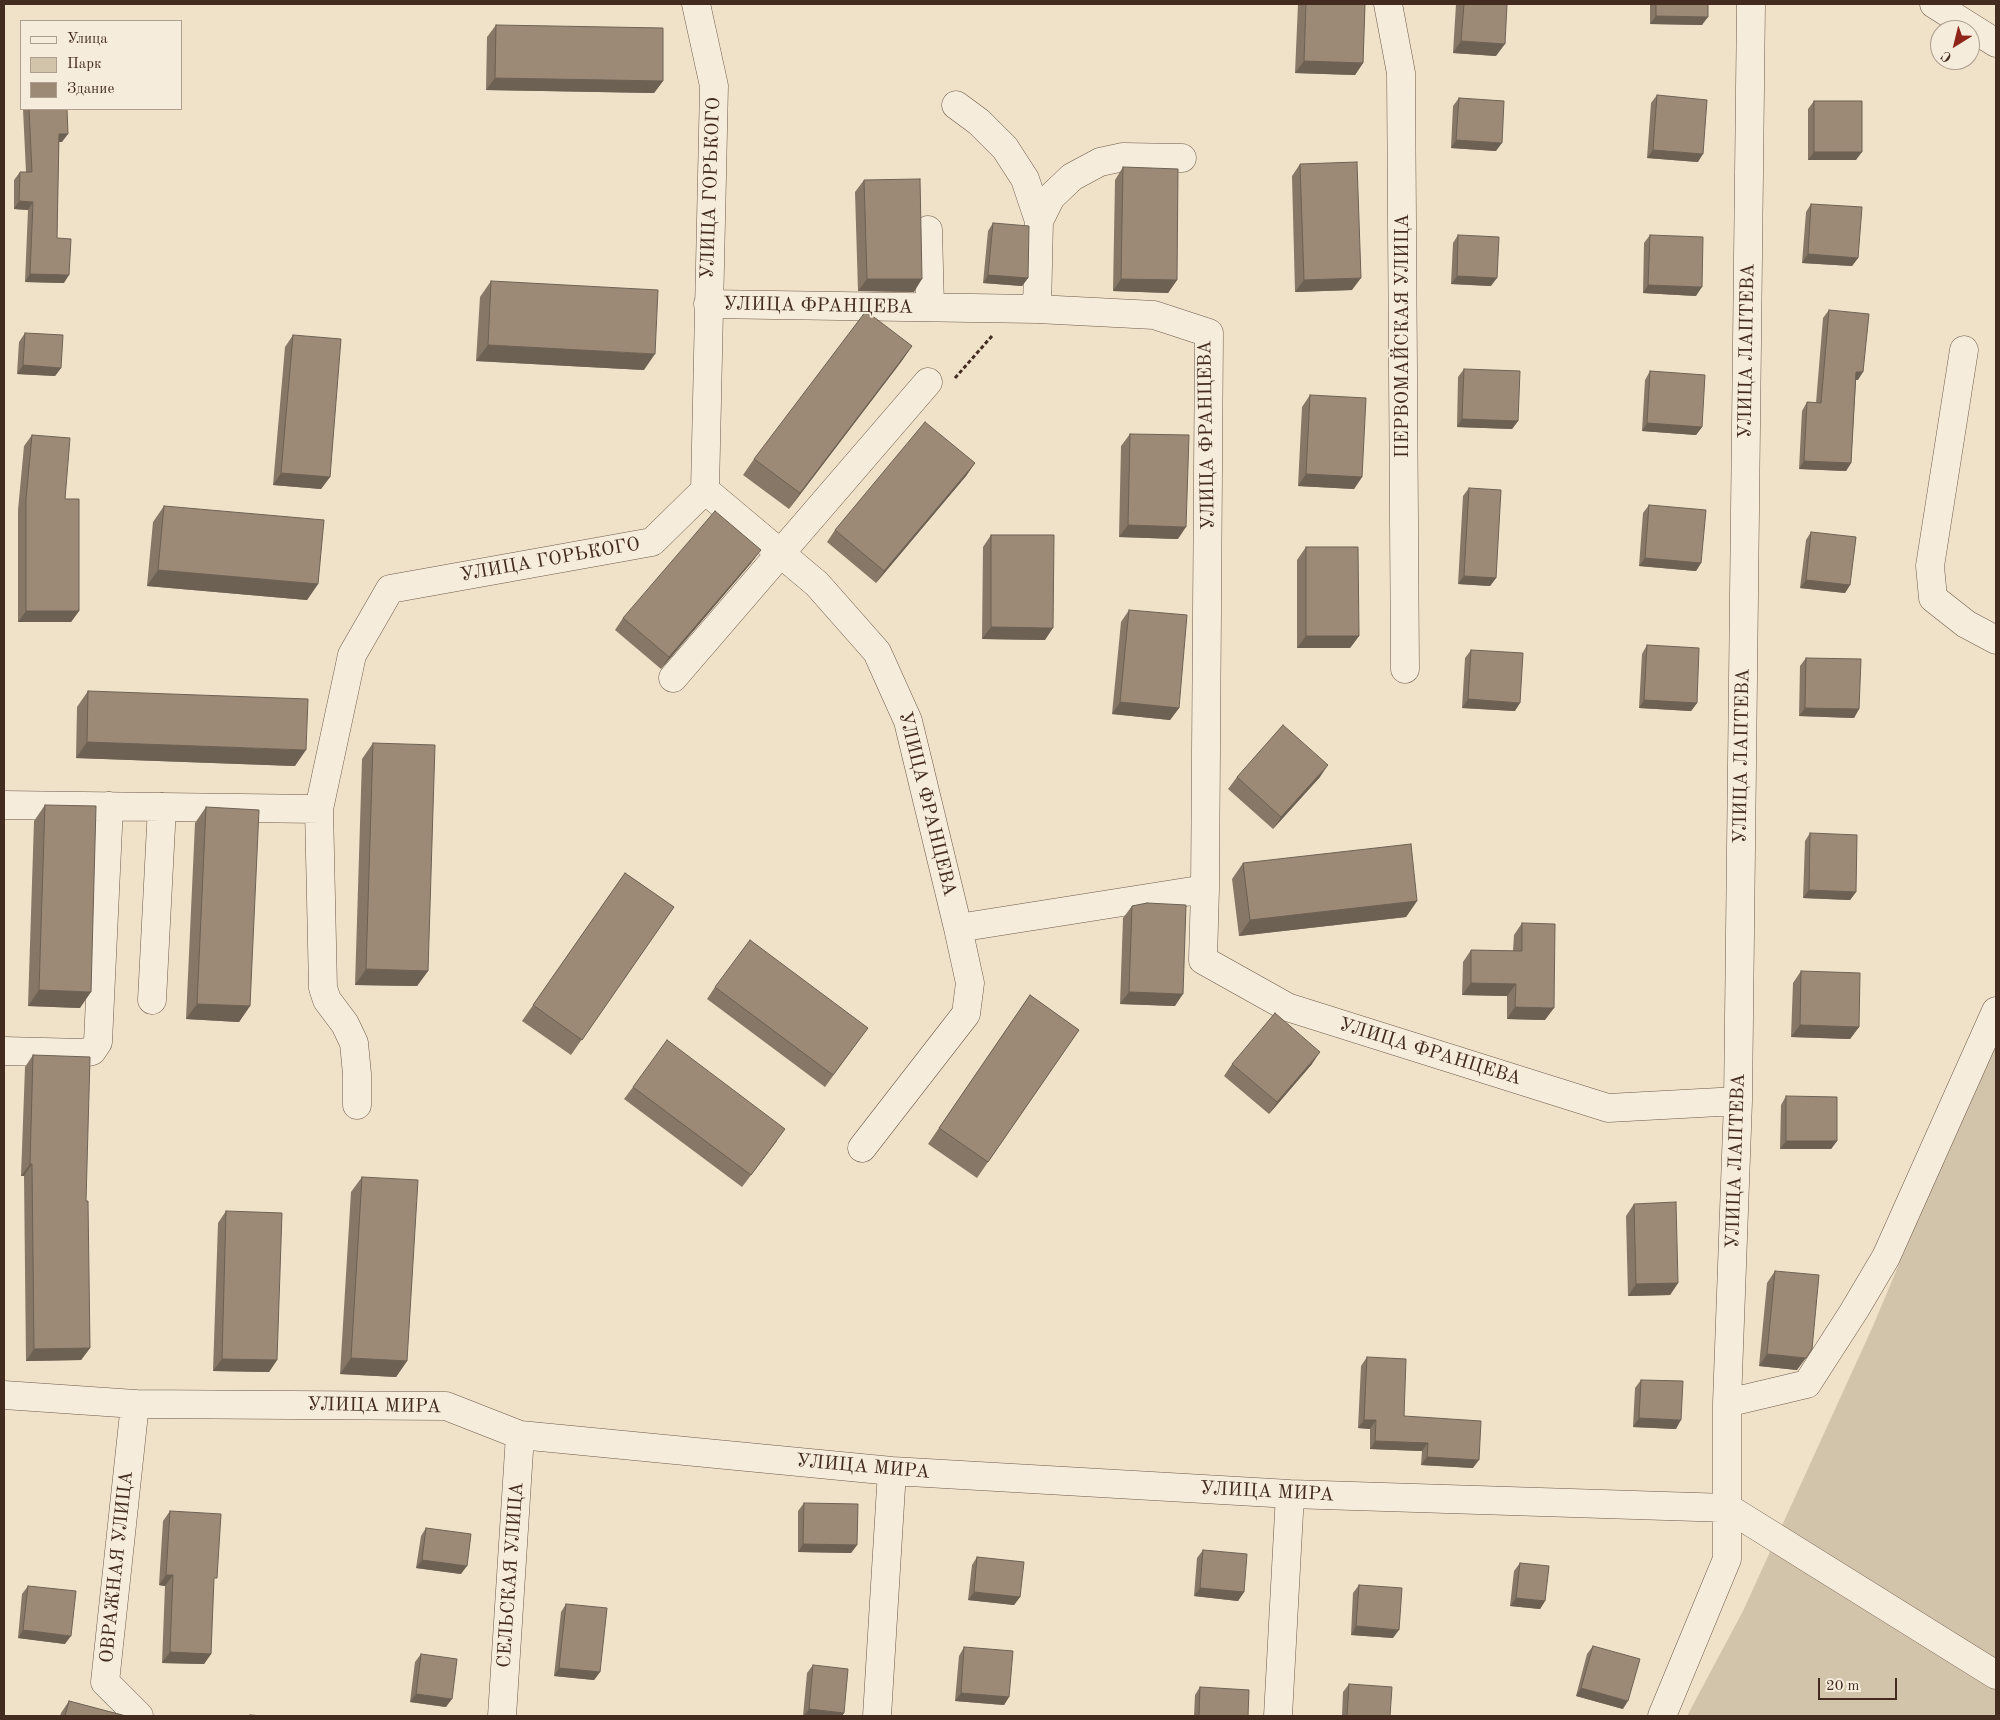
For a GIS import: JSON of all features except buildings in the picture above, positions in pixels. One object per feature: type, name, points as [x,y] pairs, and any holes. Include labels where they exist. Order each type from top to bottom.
[{"type":"street","name":"УЛИЦА ГОРЬКОГО","points":[[357,1105],[354,1043],[346,1024],[327,1000],[323,988],[319,809],[352,655],[390,589],[652,542],[705,490],[714,86],[696,4]]},
{"type":"street","name":"ПЕРВОМАЙСКАЯ УЛИЦА","points":[[1388,4],[1401,72],[1405,669]]},
{"type":"street","name":"УЛИЦА ЛАПТЕВА","points":[[1662,1716],[1727,1559],[1727,1402],[1738,1101],[1751,4]]},
{"type":"street","points":[[1934,4],[1996,43]]},
{"type":"street","points":[[956,105],[979,122],[1005,148],[1025,179],[1039,221]]},
{"type":"street","points":[[1026,309],[1039,221],[1051,197],[1072,177],[1100,162],[1123,157],[1182,158]]},
{"type":"street","points":[[928,230],[930,307]]},
{"type":"street","name":"УЛИЦА ФРАНЦЕВА","points":[[708,304],[1026,309],[1154,315],[1209,334],[1203,960],[1287,1007],[1608,1108],[1738,1101]]},
{"type":"street","points":[[1964,350],[1930,566],[1933,598],[1966,624],[1996,640]]},
{"type":"street","points":[[673,678],[779,552],[928,382]]},
{"type":"street","name":"УЛИЦА ФРАНЦЕВА","points":[[705,490],[817,584],[877,652],[908,720],[958,928],[970,983],[966,1014],[862,1148]]},
{"type":"street","points":[[4,805],[319,809]]},
{"type":"street","points":[[4,1051],[84,1053],[92,1051],[98,1042],[109,806]]},
{"type":"street","points":[[152,1000],[162,807]]},
{"type":"street","points":[[958,928],[1205,889]]},
{"type":"street","points":[[1727,1402],[1807,1384],[1886,1257],[1996,1011]]},
{"type":"street","name":"УЛИЦА МИРА","points":[[4,1395],[135,1404],[446,1406],[520,1434],[892,1471],[1290,1494],[1728,1508]]},
{"type":"street","name":"ОВРАЖНАЯ УЛИЦА","points":[[135,1404],[105,1682],[139,1716]]},
{"type":"street","name":"СЕЛЬСКАЯ УЛИЦА","points":[[502,1716],[520,1434]]},
{"type":"street","points":[[877,1716],[892,1471]]},
{"type":"street","points":[[1278,1716],[1290,1494]]},
{"type":"street","points":[[1728,1508],[1996,1675]]},
{"type":"path","points":[[928,382],[947,381],[956,378],[1026,309]]},
{"type":"green space","points":[[1996,1033],[1996,1716],[1687,1716],[1743,1611],[1873,1326]]}]
